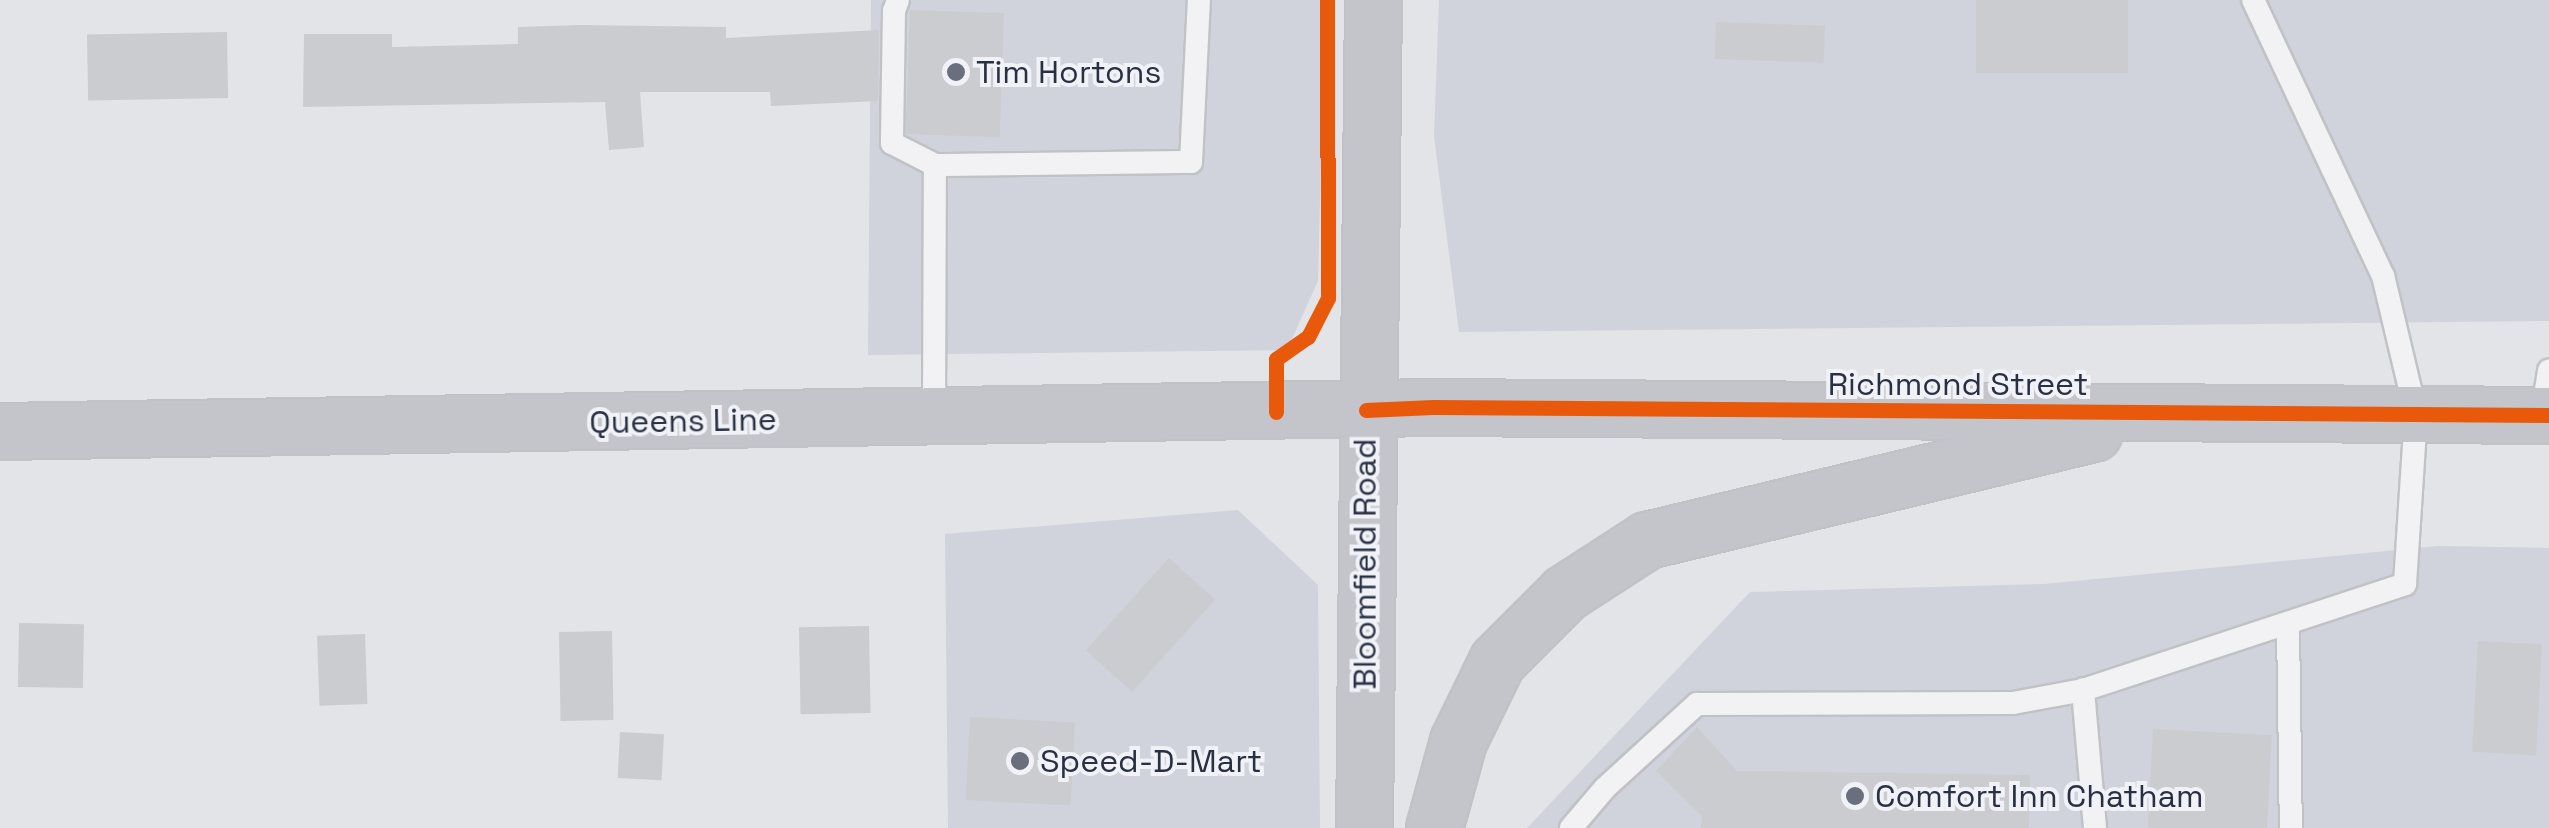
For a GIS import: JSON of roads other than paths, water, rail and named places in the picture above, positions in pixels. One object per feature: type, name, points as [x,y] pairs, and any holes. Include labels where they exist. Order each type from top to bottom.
[{"type":"main road","name":"Bloomfield Road","points":[[1364,828],[1373,0]]},
{"type":"main road","name":"Richmond Street","points":[[1366,410],[1433,407],[2416,414],[2547,400]]},
{"type":"main road","name":"Queens Line","points":[[0,431],[1366,410]]},
{"type":"main road","points":[[1434,828],[1458,741],[1497,661],[1565,592],[1647,540],[2174,413]]},
{"type":"lane","points":[[898,0],[894,11],[892,143],[935,165],[1191,162],[1199,0]]},
{"type":"lane","points":[[1571,828],[1605,788],[1698,704],[2014,702],[2083,690],[2405,584],[2416,414],[2383,276],[2253,0]]},
{"type":"lane","points":[[934,417],[935,165]]},
{"type":"lane","points":[[2288,624],[2290,828]]},
{"type":"lane","points":[[2083,690],[2094,828]]},
{"type":"place","name":"Tim Hortons","points":[[956,72]]},
{"type":"place","name":"Speed-D-Mart","points":[[1020,761]]},
{"type":"place","name":"Comfort Inn Chatham","points":[[1855,796]]}]
